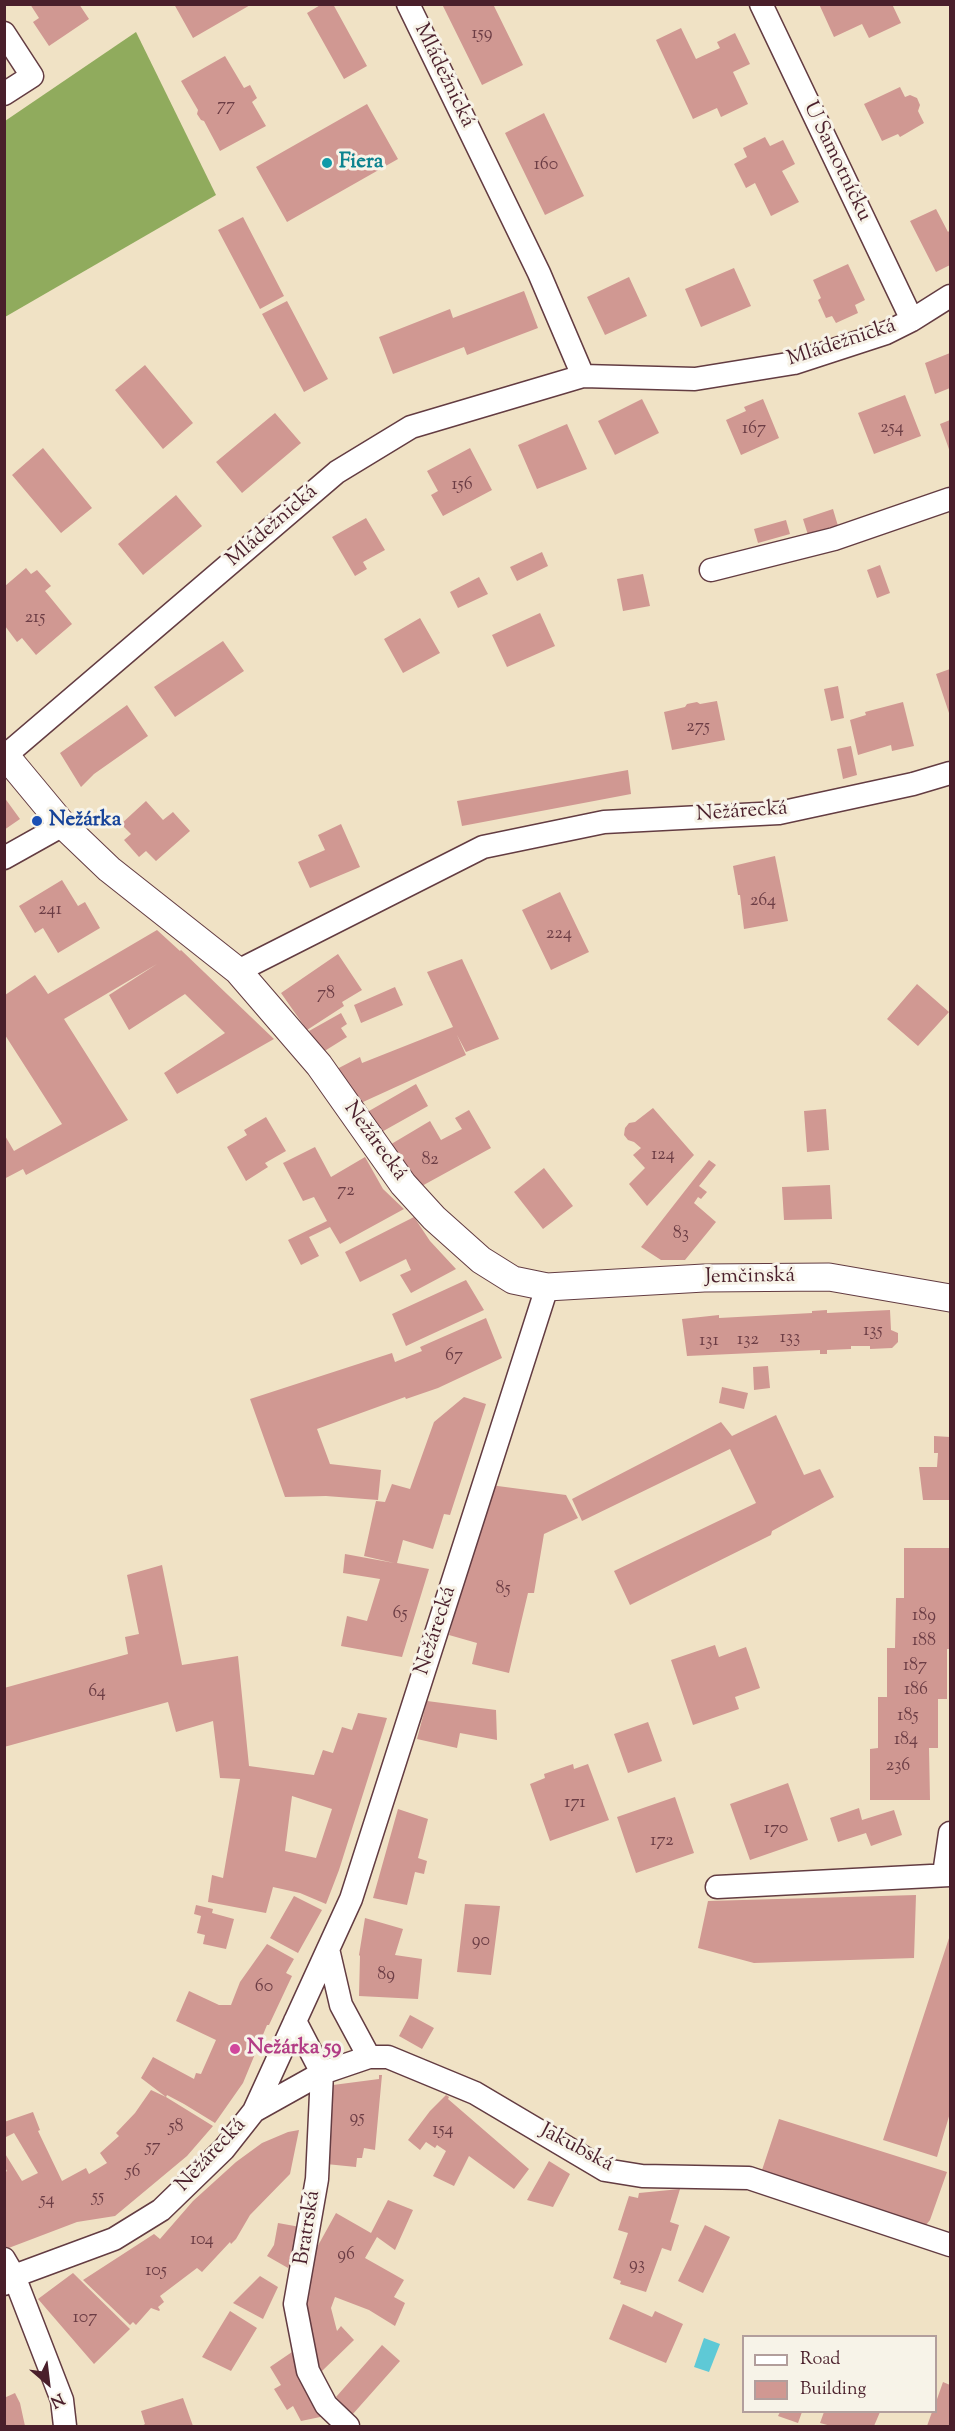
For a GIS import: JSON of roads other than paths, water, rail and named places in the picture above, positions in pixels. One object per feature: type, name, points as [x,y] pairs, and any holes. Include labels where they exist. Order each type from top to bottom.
[{"type":"street","name":"Mládežnická","points":[[408,4],[539,273],[583,376]]},
{"type":"street","name":"U Samotníčku","points":[[761,4],[912,320]]},
{"type":"street","points":[[4,33],[32,76],[4,94]]},
{"type":"street","name":"Mládežnická","points":[[5,754],[337,472],[411,427],[583,376],[695,379],[794,363],[886,333],[951,296]]},
{"type":"street","points":[[711,570],[834,539],[951,499]]},
{"type":"street","name":"Nežárecká","points":[[5,754],[63,825],[109,869],[238,971],[319,1065],[403,1184],[434,1218],[481,1260],[513,1280],[547,1287],[351,1899],[254,2111],[224,2150],[161,2210],[114,2240],[8,2273],[62,2400],[65,2427]]},
{"type":"street","name":"Nežárecká","points":[[238,971],[483,847],[604,822],[779,813],[913,784],[951,773]]},
{"type":"street","points":[[4,858],[63,825]]},
{"type":"street","name":"Jemčinská","points":[[547,1287],[704,1278],[829,1277],[951,1298]]},
{"type":"street","points":[[717,1887],[947,1874],[951,1833]]},
{"type":"street","points":[[328,1949],[341,2005],[369,2057]]},
{"type":"street","points":[[295,2021],[322,2073]]},
{"type":"street","name":"Jakubská","points":[[254,2111],[322,2073],[369,2057],[388,2057],[475,2093],[605,2169],[642,2176],[749,2178],[951,2245]]},
{"type":"street","name":"Bratrská","points":[[322,2073],[317,2179],[295,2304],[308,2371],[326,2405],[348,2427]]},
{"type":"water","points":[[704,2338],[720,2344],[709,2372],[694,2367]]},
{"type":"place","name":"Fiera","points":[[327,163]]},
{"type":"place","name":"Nežárka","points":[[37,821]]},
{"type":"place","name":"Nežárka 59","points":[[235,2049]]}]
